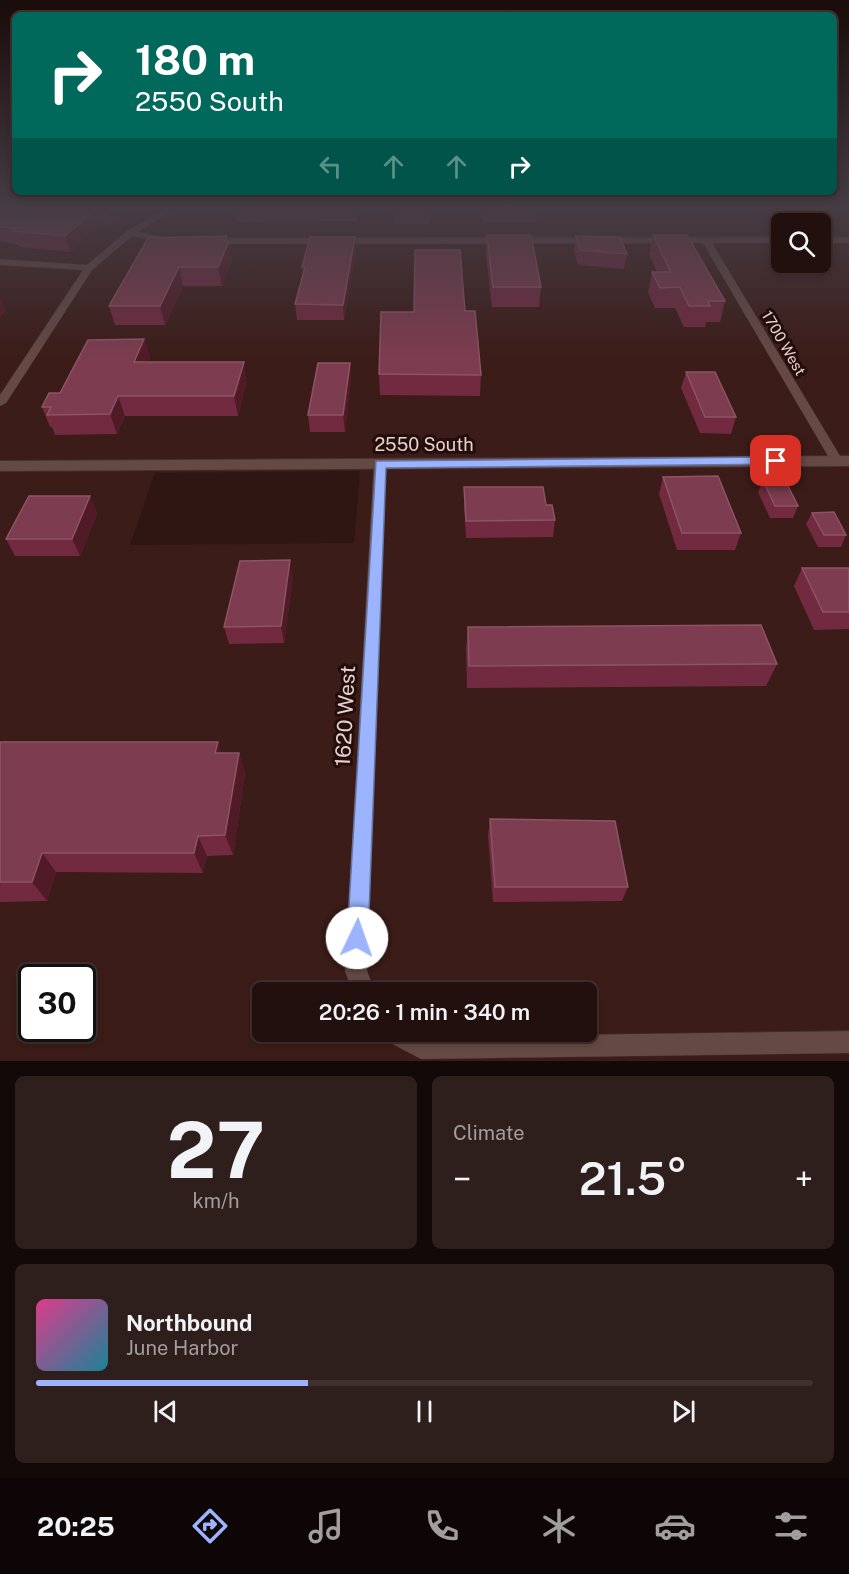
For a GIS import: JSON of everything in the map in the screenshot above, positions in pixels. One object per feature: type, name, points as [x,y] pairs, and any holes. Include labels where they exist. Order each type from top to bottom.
[{"type":"main road","name":"2550 South","points":[[0,466],[843,461]]},
{"type":"street","points":[[0,403],[88,268],[98,260]]},
{"type":"street","name":"1700 West","points":[[718,260],[843,461]]},
{"type":"street","points":[[0,262],[88,268]]},
{"type":"street","name":"1620 West","points":[[360,982],[356,971],[380,464]]},
{"type":"street","points":[[410,1042],[421,1048],[849,1042]]},
{"type":"shaded area","points":[[0,260],[771,260],[771,273],[831,273],[831,260],[849,260],[849,1061],[0,1061]],"holes":[[[360,471],[354,543],[130,545],[155,473]]]},
{"type":"building","points":[[136,260],[221,260],[218,267],[179,267],[160,306],[109,306]]},
{"type":"building","points":[[304,260],[351,260],[343,305],[295,304],[305,267],[302,267]]},
{"type":"building","points":[[415,260],[461,260],[465,311],[475,311],[481,375],[379,374],[381,312],[414,312]]},
{"type":"building","points":[[490,260],[536,260],[541,287],[493,287]]},
{"type":"building","points":[[665,260],[701,260],[725,301],[708,301],[710,306],[689,306],[680,287],[660,288],[652,272],[671,272]]},
{"type":"building","points":[[144,339],[134,362],[244,362],[234,396],[118,396],[110,414],[47,415],[51,407],[42,407],[49,393],[60,393],[88,340]]},
{"type":"building","points":[[318,363],[350,363],[343,415],[308,415]]},
{"type":"building","points":[[686,372],[715,372],[736,417],[705,417]]},
{"type":"building","points":[[718,476],[741,533],[682,533],[663,477]]},
{"type":"building","points":[[763,480],[785,480],[798,506],[775,506]]},
{"type":"building","points":[[464,487],[543,487],[546,505],[552,505],[555,520],[466,521]]},
{"type":"building","points":[[29,496],[90,496],[72,539],[6,539]]},
{"type":"building","points":[[834,512],[846,535],[824,535],[812,513]]},
{"type":"building","points":[[290,560],[281,626],[224,627],[240,561]]},
{"type":"building","points":[[802,568],[849,568],[849,612],[823,612]]},
{"type":"building","points":[[761,625],[777,664],[469,666],[468,627]]},
{"type":"building","points":[[0,742],[218,742],[215,753],[239,753],[225,835],[198,836],[194,853],[42,853],[32,882],[0,882]]},
{"type":"building","points":[[490,819],[615,821],[628,887],[495,887]]},
{"type":"route","points":[[357,938],[380,464],[776,461]]}]
